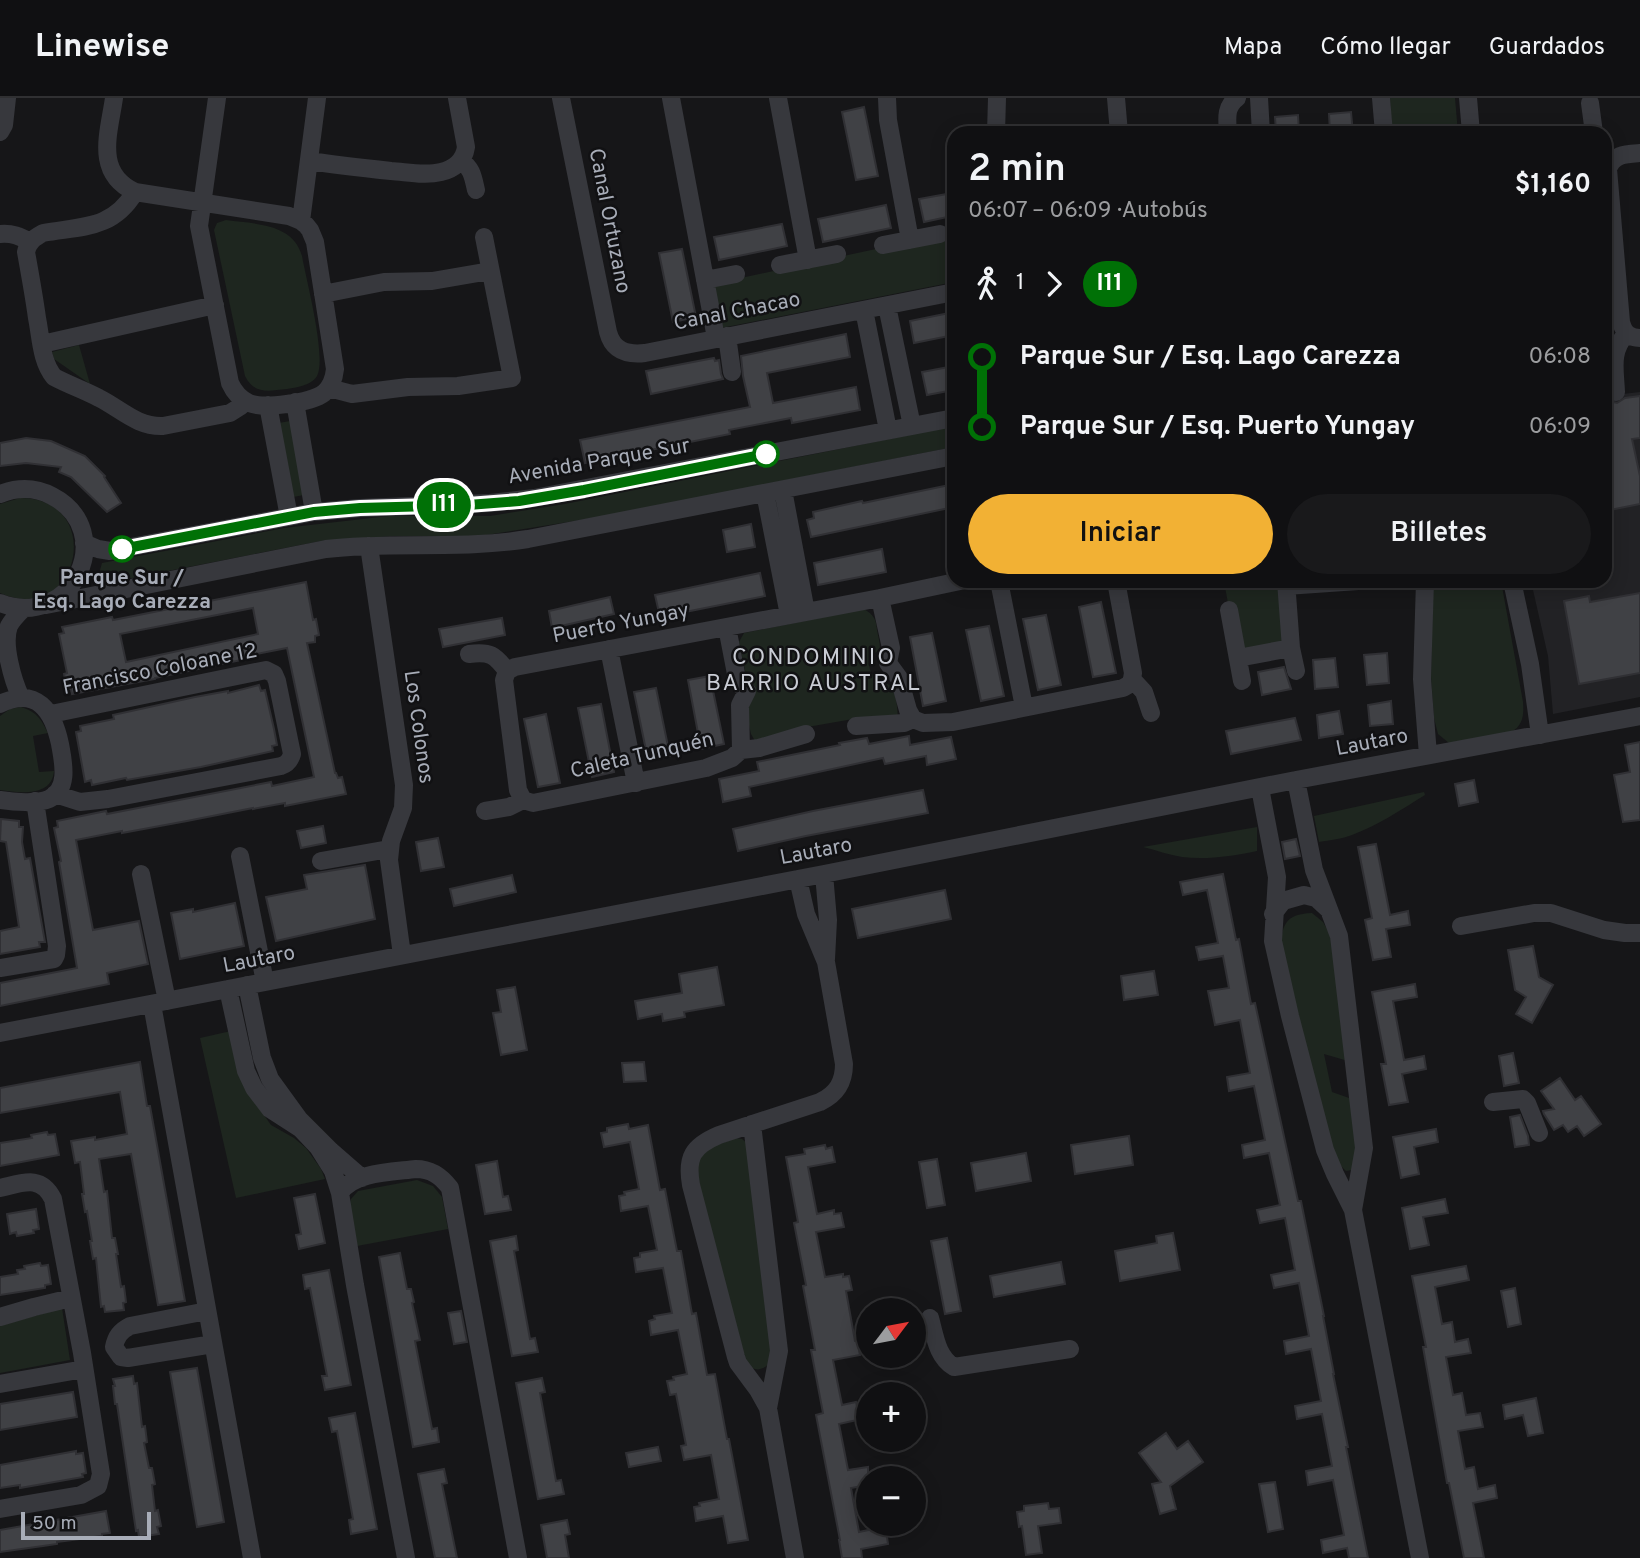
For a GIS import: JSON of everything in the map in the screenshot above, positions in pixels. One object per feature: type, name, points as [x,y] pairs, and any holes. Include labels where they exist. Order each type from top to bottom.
[{"type":"street","points":[[0,132],[4,125],[7,98]]},
{"type":"street","points":[[114,98],[108,162],[115,178],[126,188],[135,192],[201,203],[283,214],[301,220],[310,230],[315,242],[335,369],[329,388],[319,396],[295,402],[258,405],[237,395],[230,383],[199,226],[201,203],[217,98]]},
{"type":"street","points":[[301,220],[317,98]]},
{"type":"street","points":[[309,161],[424,174],[446,170],[461,161],[466,147],[457,98]]},
{"type":"street","name":"Canal Ortuzano","points":[[561,98],[608,332],[613,345],[618,349]]},
{"type":"street","points":[[671,98],[705,280],[732,372]]},
{"type":"street","points":[[778,98],[808,260]]},
{"type":"street","points":[[887,98],[888,120],[910,240]]},
{"type":"street","points":[[996,126],[997,98]]},
{"type":"street","points":[[1116,98],[1118,126]]},
{"type":"street","points":[[1228,126],[1229,106],[1237,98]]},
{"type":"street","points":[[1259,98],[1261,126]]},
{"type":"street","points":[[1381,98],[1383,126]]},
{"type":"street","points":[[1468,98],[1470,126]]},
{"type":"street","points":[[1590,103],[1593,126]]},
{"type":"street","points":[[1612,159],[1640,153]]},
{"type":"street","points":[[461,161],[472,173],[476,190]]},
{"type":"street","points":[[135,192],[124,207],[107,220],[43,233],[27,247],[47,366],[54,377],[100,398],[146,425],[163,426],[230,413],[245,401]]},
{"type":"street","points":[[1612,221],[1619,312],[1623,329],[1633,336],[1616,348],[1616,392]]},
{"type":"street","points":[[0,234],[20,236],[30,242]]},
{"type":"street","points":[[883,245],[940,234]]},
{"type":"street","points":[[329,388],[352,394],[408,387],[458,386],[512,378],[484,237]]},
{"type":"street","points":[[780,265],[837,254]]},
{"type":"street","points":[[323,293],[384,282],[432,281],[491,271]]},
{"type":"street","points":[[705,280],[736,274]]},
{"type":"street","name":"Canal Chacao","points":[[618,349],[636,354],[947,293]]},
{"type":"street","points":[[42,344],[215,305]]},
{"type":"street","points":[[887,306],[912,426]]},
{"type":"street","points":[[864,310],[888,430]]},
{"type":"street","points":[[295,402],[314,512]]},
{"type":"street","points":[[268,405],[289,517]]},
{"type":"street","name":"Avenida Parque Sur","points":[[84,543],[110,551],[314,512],[519,501],[947,419]]},
{"type":"street","points":[[0,603],[23,609],[311,552],[369,546],[507,542],[947,457]]},
{"type":"street","points":[[0,493],[22,488],[51,495],[64,503],[81,528],[84,559],[76,580],[60,597],[46,605]]},
{"type":"street","points":[[774,492],[797,614]]},
{"type":"street","name":"Los Colonos","points":[[369,546],[404,785],[403,808],[389,849],[402,955]]},
{"type":"street","name":"Puerto Yungay","points":[[506,671],[515,667],[947,584]]},
{"type":"street","points":[[1000,588],[1024,708]]},
{"type":"street","points":[[880,598],[891,648],[888,663],[899,678],[913,719],[923,723],[953,722],[1123,688],[1130,684],[1133,673],[1117,588]]},
{"type":"street","points":[[1286,588],[1291,648],[1296,671]]},
{"type":"street","points":[[1424,588],[1422,679],[1428,755]]},
{"type":"street","points":[[1514,588],[1530,664],[1540,735]]},
{"type":"street","points":[[21,698],[13,674],[7,635],[11,622],[23,609]]},
{"type":"street","points":[[1229,610],[1242,681]]},
{"type":"street","points":[[727,627],[737,679],[747,691],[740,705],[741,750]]},
{"type":"street","points":[[1238,658],[1291,648]]},
{"type":"street","points":[[609,649],[636,783]]},
{"type":"street","points":[[469,654],[480,652],[493,655],[506,671],[504,680],[507,707],[518,790],[523,800]]},
{"type":"street","name":"Francisco Coloane 12","points":[[51,715],[266,670],[274,674],[277,681],[292,754],[290,760],[281,766],[93,802],[80,802],[55,794]]},
{"type":"street","points":[[1132,679],[1144,692],[1151,713]]},
{"type":"street","points":[[0,704],[21,698],[32,699],[44,706],[57,731],[64,769],[62,785],[49,799],[0,800]]},
{"type":"street","name":"Lautaro","points":[[0,1033],[1296,780],[1640,716]]},
{"type":"street","points":[[856,726],[904,723],[913,719]]},
{"type":"street","name":"Caleta Tunquén","points":[[485,811],[509,807],[523,800],[533,803],[718,765],[741,750],[759,748],[806,734]]},
{"type":"street","points":[[1296,780],[1314,870],[1339,936],[1364,1148],[1353,1210]]},
{"type":"street","points":[[1260,788],[1276,877],[1273,941],[1325,1150],[1353,1210],[1420,1558]]},
{"type":"street","points":[[0,968],[54,959],[56,955],[57,946],[35,801]]},
{"type":"street","points":[[321,861],[389,849]]},
{"type":"street","points":[[240,856],[262,1058],[270,1079],[299,1119],[362,1178]]},
{"type":"street","points":[[141,874],[207,1311],[251,1558]]},
{"type":"street","points":[[824,874],[828,920],[826,962]]},
{"type":"street","points":[[795,1558],[768,1408],[736,1357],[691,1185],[689,1168],[692,1154],[704,1143],[719,1135],[828,1098],[839,1087],[844,1064],[826,962],[806,914],[798,879]]},
{"type":"street","points":[[1273,914],[1283,901],[1304,895],[1315,898],[1329,910]]},
{"type":"street","points":[[1461,926],[1534,913],[1551,913],[1604,930],[1640,933]]},
{"type":"street","points":[[228,989],[246,1071],[254,1088],[270,1109],[301,1129],[318,1147],[332,1171],[340,1193],[406,1558]]},
{"type":"street","points":[[1493,1102],[1522,1098],[1527,1103],[1539,1133]]},
{"type":"street","points":[[752,1124],[779,1351],[768,1408]]},
{"type":"street","points":[[340,1193],[351,1181],[416,1169],[433,1172],[450,1188],[518,1558]]},
{"type":"street","points":[[0,1188],[37,1183],[51,1194],[101,1469],[100,1483],[85,1494],[0,1509]]},
{"type":"street","points":[[0,1317],[71,1298]]},
{"type":"street","points":[[0,1384],[83,1361],[114,1347],[118,1335],[130,1326],[207,1311]]},
{"type":"street","points":[[930,1318],[940,1353],[946,1362],[954,1367],[1070,1349]]},
{"type":"street","points":[[114,1347],[121,1357],[128,1358],[213,1344]]},
{"type":"street","points":[[746,1373],[761,1374],[777,1367]]},
{"type":"shaded area","points":[[1390,98],[1455,98],[1457,126],[1392,126]]},
{"type":"shaded area","points":[[226,220],[272,227],[282,231],[297,245],[302,256],[318,336],[319,367],[317,376],[310,383],[267,391],[254,387],[245,376],[214,230],[217,223]]},
{"type":"shaded area","points":[[947,237],[947,283],[721,328],[713,284],[876,249]]},
{"type":"shaded area","points":[[79,345],[90,384],[54,359],[52,352]]},
{"type":"shaded area","points":[[1640,392],[1640,697],[1553,714],[1548,656],[1533,588],[1612,588],[1612,395]]},
{"type":"shaded area","points":[[290,421],[304,495],[293,497],[279,423]]},
{"type":"shaded area","points":[[947,427],[947,448],[606,516],[480,536],[394,536],[321,541],[96,585],[102,563],[284,528],[389,516],[490,516],[565,504]]},
{"type":"shaded area","points":[[20,498],[47,504],[65,518],[73,537],[73,559],[64,578],[49,593],[27,599],[0,593],[0,504]]},
{"type":"shaded area","points":[[1225,588],[1282,588],[1288,647],[1237,654]]},
{"type":"shaded area","points":[[1433,588],[1502,588],[1523,702],[1522,720],[1518,727],[1511,732],[1449,743],[1438,734],[1431,678]]},
{"type":"shaded area","points":[[864,609],[875,620],[880,644],[880,649],[870,660],[871,673],[893,689],[898,717],[853,719],[796,729],[755,741],[749,725],[745,670],[739,642],[744,633]]},
{"type":"shaded area","points":[[21,707],[38,717],[48,733],[33,736],[39,772],[54,771],[52,779],[48,785],[34,791],[0,790],[0,716],[10,709]]},
{"type":"shaded area","points":[[1424,792],[1425,795],[1371,827],[1348,836],[1319,842],[1314,816]]},
{"type":"shaded area","points":[[1257,827],[1257,851],[1191,858],[1143,847]]},
{"type":"shaded area","points":[[1312,913],[1323,922],[1331,936],[1348,1061],[1324,1054],[1332,1092],[1352,1099],[1358,1154],[1352,1170],[1346,1171],[1339,1164],[1328,1137],[1280,951],[1286,923],[1295,916]]},
{"type":"shaded area","points":[[231,1031],[244,1087],[271,1125],[306,1148],[325,1179],[236,1198],[200,1038]]},
{"type":"shaded area","points":[[736,1138],[747,1143],[772,1353],[769,1364],[758,1369],[747,1365],[697,1181],[697,1159],[706,1149]]},
{"type":"shaded area","points":[[417,1180],[433,1186],[442,1197],[448,1229],[357,1246],[349,1208],[351,1199],[358,1191]]},
{"type":"shaded area","points":[[62,1308],[70,1360],[0,1373],[0,1326]]},
{"type":"building","points":[[864,107],[878,176],[856,180],[842,112]]},
{"type":"building","points":[[1351,112],[1352,126],[1330,126],[1329,114]]},
{"type":"building","points":[[1298,115],[1299,126],[1276,126],[1275,117]]},
{"type":"building","points":[[947,194],[947,217],[924,222],[919,199]]},
{"type":"building","points":[[886,205],[891,228],[823,242],[818,219]]},
{"type":"building","points":[[782,224],[787,246],[719,260],[714,237]]},
{"type":"building","points":[[682,249],[696,317],[673,322],[659,253]]},
{"type":"building","points":[[947,313],[947,336],[914,343],[910,321]]},
{"type":"building","points":[[846,334],[850,357],[767,373],[773,403],[856,387],[860,410],[792,423],[791,418],[729,430],[730,434],[585,463],[580,440],[750,407],[741,356]]},
{"type":"building","points":[[714,358],[715,361],[719,360],[723,379],[651,394],[646,371]]},
{"type":"building","points":[[947,367],[947,391],[927,395],[922,372]]},
{"type":"building","points":[[1640,396],[1640,438],[1632,439],[1640,476],[1640,504],[1612,510],[1612,402],[1617,403],[1625,398]]},
{"type":"building","points":[[26,438],[51,441],[85,456],[105,476],[121,503],[107,512],[71,477],[59,472],[61,467],[26,463],[0,466],[0,443]]},
{"type":"building","points":[[947,485],[947,508],[811,537],[807,520],[814,518],[813,512],[862,501],[863,503]]},
{"type":"building","points":[[751,524],[755,547],[727,552],[723,530]]},
{"type":"building","points":[[882,549],[886,572],[818,585],[814,563]]},
{"type":"building","points":[[760,573],[765,596],[660,617],[655,595]]},
{"type":"building","points":[[306,582],[313,620],[316,619],[319,635],[315,636],[315,642],[307,643],[335,773],[338,778],[342,777],[346,794],[76,840],[93,930],[139,921],[148,964],[107,973],[109,984],[0,1006],[0,983],[77,968],[54,828],[58,827],[57,821],[271,782],[272,786],[314,777],[287,648],[155,679],[72,694],[71,689],[67,689],[64,674],[67,673],[59,634],[64,633],[62,627],[112,617],[113,620]],"holes":[[[253,608],[258,634],[126,662],[120,634]]]},
{"type":"building","points":[[1640,593],[1640,673],[1579,684],[1564,601],[1589,596],[1590,602]]},
{"type":"building","points":[[610,597],[614,614],[552,628],[549,611]]},
{"type":"building","points":[[1101,602],[1116,673],[1093,677],[1079,607]]},
{"type":"building","points":[[1046,615],[1061,685],[1038,690],[1023,619]]},
{"type":"building","points":[[502,618],[505,635],[443,647],[439,629]]},
{"type":"building","points":[[989,626],[1004,696],[981,701],[966,630]]},
{"type":"building","points":[[932,633],[946,701],[923,706],[910,637]]},
{"type":"building","points":[[1387,653],[1389,683],[1367,685],[1364,655]]},
{"type":"building","points":[[1335,658],[1338,687],[1315,689],[1313,660]]},
{"type":"building","points":[[1284,667],[1291,689],[1262,695],[1258,672]]},
{"type":"building","points":[[710,676],[724,744],[701,749],[688,680]]},
{"type":"building","points":[[259,685],[261,691],[265,690],[274,729],[277,745],[272,746],[273,751],[127,780],[126,778],[92,785],[91,780],[85,782],[76,732],[81,731],[80,726],[114,719],[113,715]]},
{"type":"building","points":[[656,688],[670,756],[648,760],[634,692]]},
{"type":"building","points":[[1391,701],[1393,724],[1370,726],[1368,705]]},
{"type":"building","points":[[601,704],[614,772],[592,777],[578,708]]},
{"type":"building","points":[[1339,711],[1343,734],[1319,738],[1317,715]]},
{"type":"building","points":[[546,714],[560,783],[538,787],[524,719]]},
{"type":"building","points":[[1295,718],[1301,740],[1231,754],[1226,731]]},
{"type":"building","points":[[909,736],[910,745],[951,737],[956,759],[927,765],[926,756],[885,764],[883,758],[749,787],[751,796],[723,802],[719,779],[759,771],[757,762],[867,738],[869,744]]},
{"type":"building","points":[[1640,742],[1640,820],[1623,822],[1614,775],[1630,772],[1625,745]]},
{"type":"building","points":[[1474,780],[1478,802],[1459,806],[1455,784]]},
{"type":"building","points":[[923,790],[928,813],[738,851],[733,829]]},
{"type":"building","points":[[1,819],[19,821],[19,827],[23,827],[25,859],[30,858],[45,942],[39,942],[40,947],[0,954],[0,931],[19,927],[6,842],[0,841]]},
{"type":"building","points":[[323,826],[326,843],[301,848],[297,831]]},
{"type":"building","points":[[438,838],[444,867],[421,871],[416,842]]},
{"type":"building","points":[[1296,839],[1300,856],[1285,859],[1282,842]]},
{"type":"building","points":[[1376,844],[1390,915],[1408,911],[1410,925],[1386,929],[1391,957],[1373,960],[1365,920],[1372,918],[1358,847]]},
{"type":"building","points":[[365,865],[375,919],[276,941],[266,897],[307,889],[304,875]]},
{"type":"building","points":[[1223,874],[1251,1004],[1255,1003],[1298,1201],[1301,1201],[1368,1558],[1349,1558],[1347,1548],[1323,1553],[1321,1540],[1344,1535],[1333,1480],[1308,1485],[1306,1471],[1332,1466],[1322,1414],[1297,1419],[1295,1406],[1321,1401],[1311,1349],[1286,1354],[1284,1341],[1309,1336],[1299,1283],[1274,1288],[1271,1275],[1295,1270],[1285,1218],[1260,1223],[1257,1210],[1280,1205],[1269,1153],[1244,1158],[1242,1145],[1265,1140],[1254,1086],[1229,1091],[1227,1077],[1250,1073],[1240,1020],[1215,1025],[1208,991],[1229,988],[1223,956],[1199,960],[1196,947],[1218,943],[1207,890],[1183,895],[1180,882]]},
{"type":"building","points":[[512,875],[516,892],[454,906],[450,889]]},
{"type":"building","points":[[945,890],[951,919],[858,938],[852,909]]},
{"type":"building","points":[[235,903],[244,946],[180,959],[171,913],[193,909],[193,912]]},
{"type":"building","points":[[1533,946],[1539,977],[1553,985],[1532,1023],[1516,1014],[1526,997],[1515,990],[1508,950]]},
{"type":"building","points":[[717,967],[724,1005],[684,1012],[685,1017],[663,1021],[662,1014],[638,1019],[635,1001],[682,993],[679,974]]},
{"type":"building","points":[[1154,971],[1158,995],[1124,1000],[1121,976]]},
{"type":"building","points":[[1415,984],[1417,997],[1393,1001],[1404,1060],[1424,1056],[1426,1069],[1402,1074],[1408,1102],[1389,1105],[1381,1064],[1386,1064],[1372,992]]},
{"type":"building","points":[[515,987],[527,1050],[501,1055],[493,1013],[501,1012],[497,990]]},
{"type":"building","points":[[1513,1053],[1519,1083],[1504,1086],[1499,1056]]},
{"type":"building","points":[[140,1062],[185,1301],[158,1305],[131,1154],[99,1159],[104,1192],[107,1191],[112,1238],[115,1238],[118,1254],[121,1287],[124,1286],[126,1302],[123,1303],[124,1310],[105,1312],[104,1306],[101,1307],[96,1258],[93,1259],[82,1194],[80,1162],[75,1163],[71,1141],[127,1134],[120,1092],[0,1113],[0,1088]]},
{"type":"building","points":[[644,1062],[646,1081],[624,1082],[622,1063]]},
{"type":"building","points":[[1560,1078],[1575,1100],[1581,1096],[1601,1124],[1584,1136],[1577,1126],[1568,1132],[1563,1125],[1554,1130],[1544,1114],[1543,1111],[1554,1109],[1541,1091]]},
{"type":"building","points":[[1520,1115],[1529,1145],[1515,1147],[1510,1117]]},
{"type":"building","points":[[628,1124],[629,1129],[648,1125],[660,1190],[665,1189],[677,1251],[681,1251],[692,1314],[696,1313],[707,1375],[715,1374],[748,1540],[728,1543],[723,1516],[696,1521],[694,1507],[700,1506],[699,1503],[719,1499],[711,1455],[684,1460],[681,1446],[686,1445],[676,1394],[670,1395],[667,1381],[687,1374],[678,1330],[651,1335],[649,1321],[655,1319],[654,1316],[672,1313],[663,1268],[636,1272],[634,1258],[640,1257],[640,1253],[657,1250],[648,1206],[621,1211],[619,1196],[625,1195],[624,1192],[639,1189],[630,1142],[604,1147],[601,1133],[607,1132],[607,1128]]},
{"type":"building","points":[[1436,1129],[1438,1142],[1414,1147],[1419,1174],[1401,1178],[1393,1137]]},
{"type":"building","points":[[47,1132],[48,1135],[55,1134],[59,1155],[0,1166],[0,1143],[32,1138],[31,1135]]},
{"type":"building","points":[[1129,1136],[1133,1165],[1075,1174],[1071,1145]]},
{"type":"building","points":[[825,1145],[826,1149],[832,1147],[835,1162],[808,1167],[817,1214],[834,1210],[834,1214],[841,1213],[844,1227],[816,1232],[825,1277],[843,1274],[843,1277],[849,1276],[852,1290],[846,1291],[856,1341],[856,1356],[833,1360],[842,1405],[856,1402],[856,1420],[839,1424],[848,1470],[856,1469],[856,1487],[851,1488],[856,1516],[856,1536],[887,1536],[888,1544],[861,1549],[862,1558],[842,1558],[816,1415],[823,1413],[811,1350],[815,1350],[803,1286],[806,1285],[794,1223],[798,1222],[786,1157],[805,1154],[804,1149]]},
{"type":"building","points":[[1026,1153],[1031,1181],[976,1191],[971,1163]]},
{"type":"building","points":[[937,1159],[945,1205],[927,1208],[919,1162]]},
{"type":"building","points":[[497,1161],[503,1197],[508,1196],[511,1210],[485,1214],[476,1165]]},
{"type":"building","points":[[315,1194],[325,1243],[299,1249],[296,1235],[301,1234],[294,1198]]},
{"type":"building","points":[[1445,1199],[1448,1213],[1423,1217],[1429,1245],[1410,1249],[1402,1208]]},
{"type":"building","points":[[36,1209],[39,1229],[33,1230],[34,1233],[17,1236],[16,1232],[10,1234],[7,1214]]},
{"type":"building","points":[[1173,1233],[1180,1270],[1120,1281],[1115,1251],[1157,1243],[1156,1236]]},
{"type":"building","points":[[516,1236],[518,1250],[514,1251],[530,1339],[535,1338],[538,1352],[512,1356],[490,1241]]},
{"type":"building","points":[[947,1238],[961,1311],[945,1314],[931,1241]]},
{"type":"building","points":[[400,1253],[407,1289],[411,1289],[414,1302],[412,1303],[420,1340],[415,1341],[432,1429],[437,1428],[439,1442],[413,1447],[379,1257]]},
{"type":"building","points":[[1061,1262],[1065,1284],[994,1297],[990,1276]]},
{"type":"building","points":[[40,1263],[41,1266],[48,1265],[51,1284],[45,1285],[45,1288],[0,1295],[0,1277],[18,1274],[17,1270],[25,1269],[24,1266]]},
{"type":"building","points":[[1466,1266],[1469,1280],[1435,1287],[1442,1324],[1452,1322],[1455,1342],[1468,1339],[1471,1353],[1446,1357],[1453,1395],[1462,1393],[1466,1415],[1480,1413],[1483,1427],[1458,1431],[1465,1469],[1474,1467],[1478,1489],[1495,1485],[1497,1498],[1473,1503],[1484,1558],[1464,1558],[1447,1483],[1412,1276]]},
{"type":"building","points":[[329,1270],[351,1385],[325,1390],[322,1376],[327,1376],[310,1288],[305,1289],[303,1275]]},
{"type":"building","points":[[1515,1288],[1521,1324],[1508,1327],[1501,1291]]},
{"type":"building","points":[[461,1311],[467,1342],[454,1344],[448,1313]]},
{"type":"building","points":[[197,1368],[224,1522],[197,1527],[170,1372]]},
{"type":"building","points":[[133,1376],[134,1384],[137,1383],[142,1427],[145,1426],[147,1442],[144,1443],[149,1468],[152,1468],[155,1484],[152,1485],[155,1511],[158,1510],[161,1526],[157,1527],[159,1534],[139,1537],[113,1386],[113,1379]]},
{"type":"building","points":[[542,1378],[545,1392],[540,1393],[556,1481],[561,1480],[564,1494],[538,1499],[516,1383]]},
{"type":"building","points":[[73,1392],[77,1417],[0,1430],[0,1404]]},
{"type":"building","points":[[1536,1398],[1543,1433],[1528,1436],[1523,1415],[1505,1419],[1503,1405]]},
{"type":"building","points":[[355,1413],[377,1529],[351,1534],[349,1520],[353,1519],[337,1431],[332,1432],[329,1418]]},
{"type":"building","points":[[1166,1433],[1177,1449],[1188,1441],[1203,1462],[1170,1486],[1176,1509],[1160,1514],[1152,1484],[1161,1482],[1139,1453]]},
{"type":"building","points":[[658,1447],[661,1461],[629,1467],[626,1453]]},
{"type":"building","points":[[76,1451],[76,1454],[83,1453],[86,1473],[82,1474],[83,1477],[20,1488],[20,1485],[0,1488],[0,1465]]},
{"type":"building","points":[[444,1469],[447,1483],[442,1484],[457,1558],[435,1558],[418,1474]]},
{"type":"building","points":[[1275,1482],[1283,1529],[1268,1532],[1259,1484]]},
{"type":"building","points":[[1048,1503],[1049,1509],[1059,1508],[1061,1523],[1038,1526],[1042,1553],[1026,1555],[1017,1512],[1024,1511],[1024,1506]]},
{"type":"building","points":[[106,1511],[110,1533],[0,1552],[0,1530]]},
{"type":"building","points":[[567,1520],[570,1534],[565,1535],[569,1558],[547,1558],[541,1525]]},
{"type":"bus line","name":"I11","points":[[122,549],[314,512],[519,501],[766,454]]},
{"type":"place","name":"Parque Sur / Esq. Lago Carezza","points":[[122,549]]},
{"type":"district","name":"CONDOMINIO BARRIO AUSTRAL","points":[[814,671]]}]
